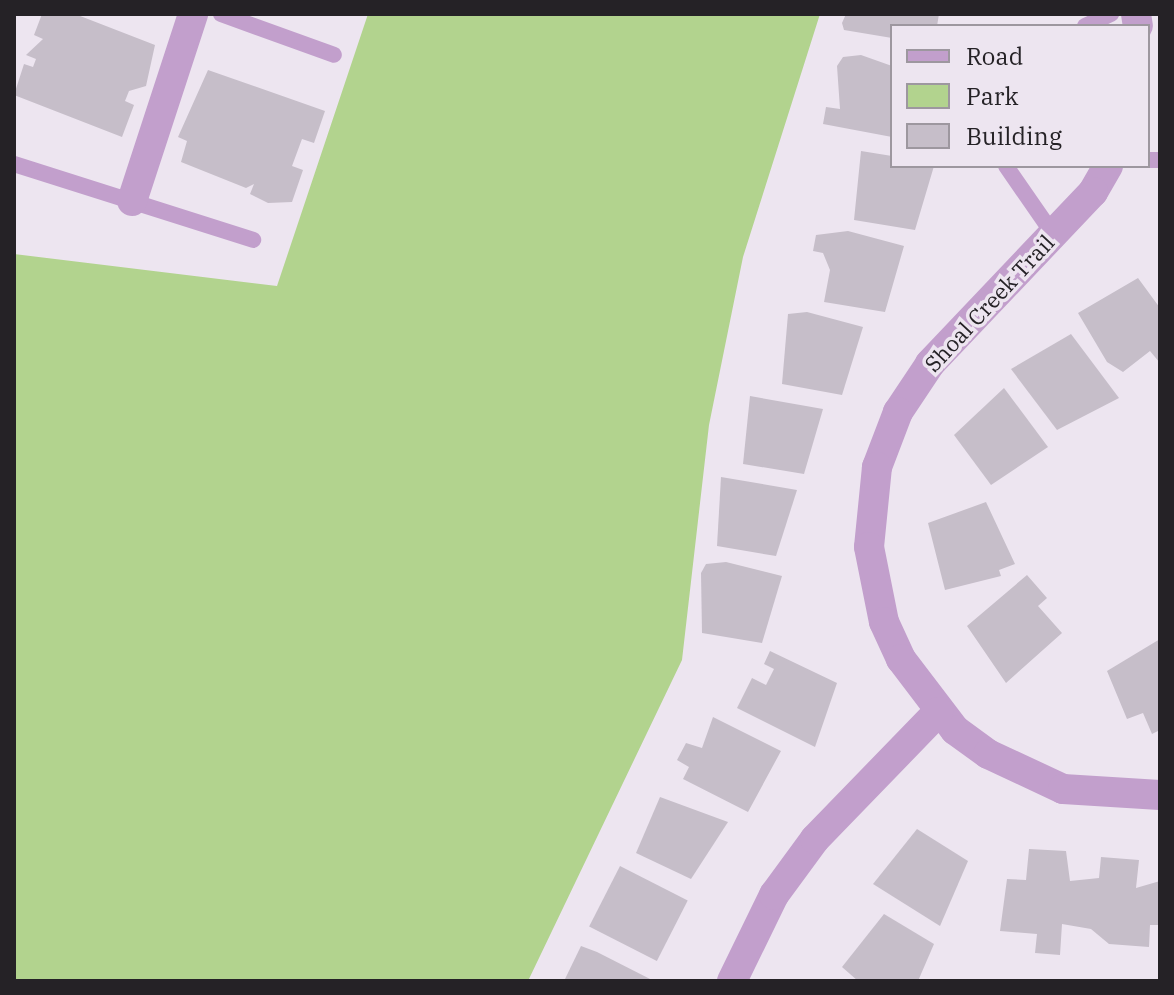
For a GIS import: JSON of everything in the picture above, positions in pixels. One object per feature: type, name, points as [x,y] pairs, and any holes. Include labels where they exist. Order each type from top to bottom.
[{"type":"street","points":[[132,201],[193,14]]},
{"type":"street","name":"Shoal Creek Trail","points":[[1106,168],[1053,234],[930,364],[898,412],[877,467],[871,573],[901,659],[938,712],[988,754],[1063,789],[1160,795]]},
{"type":"street","points":[[732,981],[774,895],[815,839],[938,712]]},
{"type":"lane","points":[[221,14],[334,55]]},
{"type":"lane","points":[[1089,24],[1111,14]]},
{"type":"lane","points":[[14,164],[253,240]]},
{"type":"lane","points":[[1007,168],[1053,234]]},
{"type":"green space","points":[[368,14],[820,14],[743,257],[709,425],[682,660],[528,981],[14,981],[14,254],[277,286]]},
{"type":"building","points":[[42,14],[75,14],[155,45],[146,86],[129,91],[125,101],[134,105],[122,137],[14,95],[24,64],[33,67],[36,59],[26,55],[43,39],[34,35]]},
{"type":"building","points":[[846,14],[939,14],[937,24],[890,24],[890,38],[844,30],[842,23]]},
{"type":"building","points":[[861,55],[890,65],[890,137],[823,124],[826,107],[840,109],[837,66],[843,57]]},
{"type":"building","points":[[208,70],[325,111],[314,143],[302,139],[292,166],[303,170],[292,202],[268,203],[250,194],[254,184],[246,188],[181,162],[187,141],[178,137]]},
{"type":"building","points":[[861,151],[890,156],[890,168],[933,168],[915,230],[854,220]]},
{"type":"building","points":[[848,231],[904,246],[885,312],[824,302],[830,270],[823,253],[813,251],[816,235]]},
{"type":"building","points":[[1138,278],[1160,308],[1160,363],[1150,351],[1123,372],[1107,362],[1078,313]]},
{"type":"building","points":[[807,312],[863,327],[842,395],[782,384],[788,314]]},
{"type":"building","points":[[1071,334],[1119,398],[1057,430],[1011,369]]},
{"type":"building","points":[[1004,388],[1048,447],[991,485],[954,435]]},
{"type":"building","points":[[750,396],[823,409],[804,474],[743,464]]},
{"type":"building","points":[[721,477],[797,490],[776,556],[717,546]]},
{"type":"building","points":[[986,502],[1015,564],[999,570],[1001,576],[945,590],[928,523]]},
{"type":"building","points":[[726,562],[782,576],[762,643],[702,633],[701,573],[706,564]]},
{"type":"building","points":[[1027,575],[1047,598],[1038,606],[1062,633],[1006,683],[967,626]]},
{"type":"building","points":[[1160,639],[1160,730],[1152,734],[1143,713],[1127,719],[1107,671]]},
{"type":"building","points":[[770,651],[837,683],[815,747],[737,708],[752,678],[766,685],[774,669],[764,664]]},
{"type":"building","points":[[713,717],[781,751],[748,812],[683,779],[689,767],[677,760],[686,743],[702,748]]},
{"type":"building","points":[[660,797],[728,822],[691,879],[636,853]]},
{"type":"building","points":[[917,829],[968,861],[940,926],[873,884]]},
{"type":"building","points":[[1029,849],[1066,851],[1070,881],[1099,878],[1101,857],[1139,860],[1136,888],[1160,881],[1160,925],[1150,925],[1149,947],[1109,944],[1091,929],[1062,924],[1060,955],[1035,953],[1037,934],[1000,931],[1007,879],[1026,880]]},
{"type":"building","points":[[620,866],[688,901],[657,961],[589,927]]},
{"type":"building","points":[[884,914],[934,944],[918,981],[858,981],[842,967]]},
{"type":"building","points":[[581,946],[597,952],[654,981],[565,979]]}]
